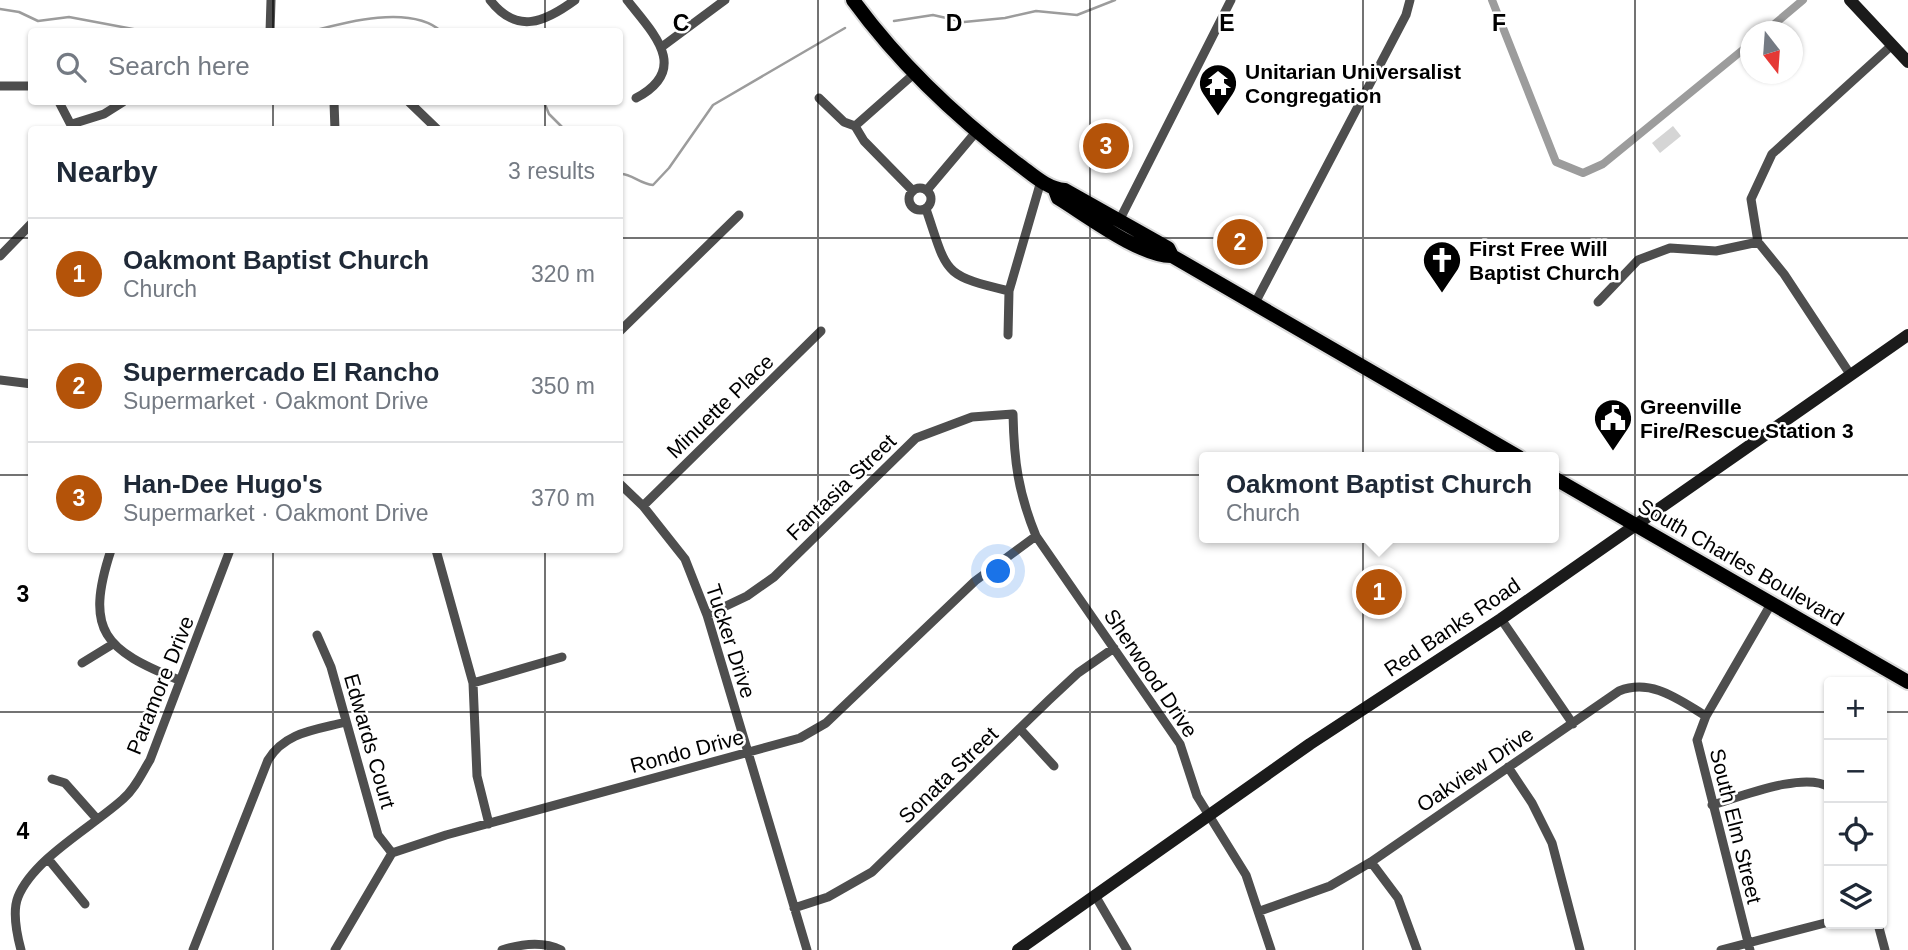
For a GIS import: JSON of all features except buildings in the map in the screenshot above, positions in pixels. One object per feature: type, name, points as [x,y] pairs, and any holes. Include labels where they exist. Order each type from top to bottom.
[{"type":"main road","points":[[853,0],[915,74],[976,132],[1059,195],[1128,240],[1159,257],[1167,251]]},
{"type":"main road","points":[[1059,195],[1065,190],[1510,452]]},
{"type":"main road","name":"South Charles Boulevard","points":[[1559,481],[1908,682]]},
{"type":"street","points":[[270,28],[271,0]]},
{"type":"street","points":[[490,0],[501,12],[524,22],[552,17],[575,0]]},
{"type":"street","points":[[627,0],[663,46],[663,70],[658,81],[651,90],[636,98]]},
{"type":"street","points":[[663,46],[725,0]]},
{"type":"street","points":[[1119,221],[1231,0]]},
{"type":"street","points":[[1255,303],[1402,22],[1410,0]]},
{"type":"street","points":[[1850,0],[1908,62]]},
{"type":"street","points":[[1850,374],[1784,274],[1758,242],[1751,199],[1772,154],[1891,46]]},
{"type":"street","points":[[855,126],[915,74]]},
{"type":"street","points":[[0,86],[28,86]]},
{"type":"street","points":[[819,98],[844,122],[855,126],[864,141],[913,191],[927,190],[976,132]]},
{"type":"street","points":[[61,105],[71,126]]},
{"type":"street","points":[[74,126],[118,105]]},
{"type":"street","points":[[334,105],[335,126]]},
{"type":"street","points":[[413,105],[434,126]]},
{"type":"street","points":[[1008,335],[1009,291],[1041,181]]},
{"type":"street","points":[[913,191],[910,204],[919,211],[926,209],[932,200],[927,190]]},
{"type":"street","points":[[926,209],[948,267],[963,280],[1009,291]]},
{"type":"street","points":[[623,328],[739,215]]},
{"type":"street","points":[[0,256],[28,227]]},
{"type":"street","points":[[1598,302],[1638,260],[1659,252],[1670,248],[1716,251],[1758,242]]},
{"type":"street","name":"Minuette Place","points":[[643,506],[821,331]]},
{"type":"street","name":"Red Banks Road","points":[[1018,950],[1310,744],[1501,619],[1633,524],[1908,335]]},
{"type":"street","points":[[0,380],[28,384]]},
{"type":"street","name":"Sherwood Drive","points":[[1013,414],[1014,468],[1023,504],[1036,536],[1180,744],[1197,796],[1247,875],[1272,950]]},
{"type":"street","name":"Fantasia Street","points":[[707,615],[747,597],[774,577],[916,438],[972,417],[1013,414]]},
{"type":"street","name":"Tucker Drive","points":[[623,487],[674,541],[685,559],[707,615],[807,950]]},
{"type":"street","name":"Rondo Drive","points":[[392,853],[800,738],[827,723],[975,581],[1036,536]]},
{"type":"street","points":[[110,553],[100,596],[100,613],[113,643],[121,654],[179,680]]},
{"type":"street","name":"Paramore Drive","points":[[21,950],[16,930],[16,900],[33,874],[124,798],[138,781],[150,760],[229,553]]},
{"type":"street","points":[[437,553],[473,683],[477,776],[489,824]]},
{"type":"street","name":"South Elm Street","points":[[1749,947],[1697,749],[1699,731],[1706,716],[1771,604]]},
{"type":"street","points":[[1501,619],[1573,724]]},
{"type":"street","name":"Edwards Court","points":[[317,635],[331,667],[378,835],[392,853]]},
{"type":"street","points":[[82,663],[113,643]]},
{"type":"street","name":"Sonata Street","points":[[794,908],[828,897],[872,872],[1078,673],[1114,648]]},
{"type":"street","points":[[473,683],[562,657]]},
{"type":"street","name":"Oakview Drive","points":[[1260,911],[1330,886],[1371,862],[1619,691],[1644,685],[1667,693],[1706,716]]},
{"type":"street","points":[[193,950],[268,761],[277,746],[293,736],[346,722]]},
{"type":"street","points":[[1020,729],[1054,766]]},
{"type":"street","points":[[1508,767],[1532,803],[1552,844],[1580,950]]},
{"type":"street","points":[[52,779],[65,783],[97,819]]},
{"type":"street","points":[[1712,805],[1791,783],[1807,782],[1824,786]]},
{"type":"street","points":[[335,950],[392,853]]},
{"type":"street","points":[[49,860],[85,904]]},
{"type":"street","points":[[1371,862],[1398,898],[1417,950]]},
{"type":"street","points":[[1096,897],[1127,950]]},
{"type":"street","points":[[1721,950],[1749,947],[1824,924]]},
{"type":"street","points":[[1879,929],[1885,950]]},
{"type":"street","points":[[502,950],[528,944],[552,946],[561,950]]},
{"type":"shaded area","points":[[1673,126],[1681,136],[1660,153],[1652,143]]},
{"type":"waterway","points":[[894,21],[933,15],[964,22],[1005,18],[1036,11],[1077,15],[1115,0]]},
{"type":"waterway","points":[[1492,0],[1556,162],[1583,173],[1603,164],[1740,52]]},
{"type":"waterway","points":[[1778,21],[1803,0]]},
{"type":"waterway","points":[[0,9],[19,12],[38,21],[69,17],[128,28]]},
{"type":"waterway","points":[[325,28],[359,20],[396,17],[414,19],[436,28]]},
{"type":"waterway","points":[[623,174],[653,185],[669,168],[713,105],[845,28]]},
{"type":"waterway","points":[[545,105],[549,114],[561,126]]},
{"type":"place","name":"Unitarian Universalist Congregation","points":[[1218,117]]},
{"type":"place","name":"Han-Dee Hugo's","points":[[1106,146]]},
{"type":"place","name":"Supermercado El Rancho","points":[[1240,242]]},
{"type":"place","name":"First Free Will Baptist Church","points":[[1442,294]]},
{"type":"place","name":"Greenville Fire/Rescue Station 3","points":[[1613,452]]},
{"type":"place","name":"Oakmont Baptist Church","points":[[1379,592]]}]
